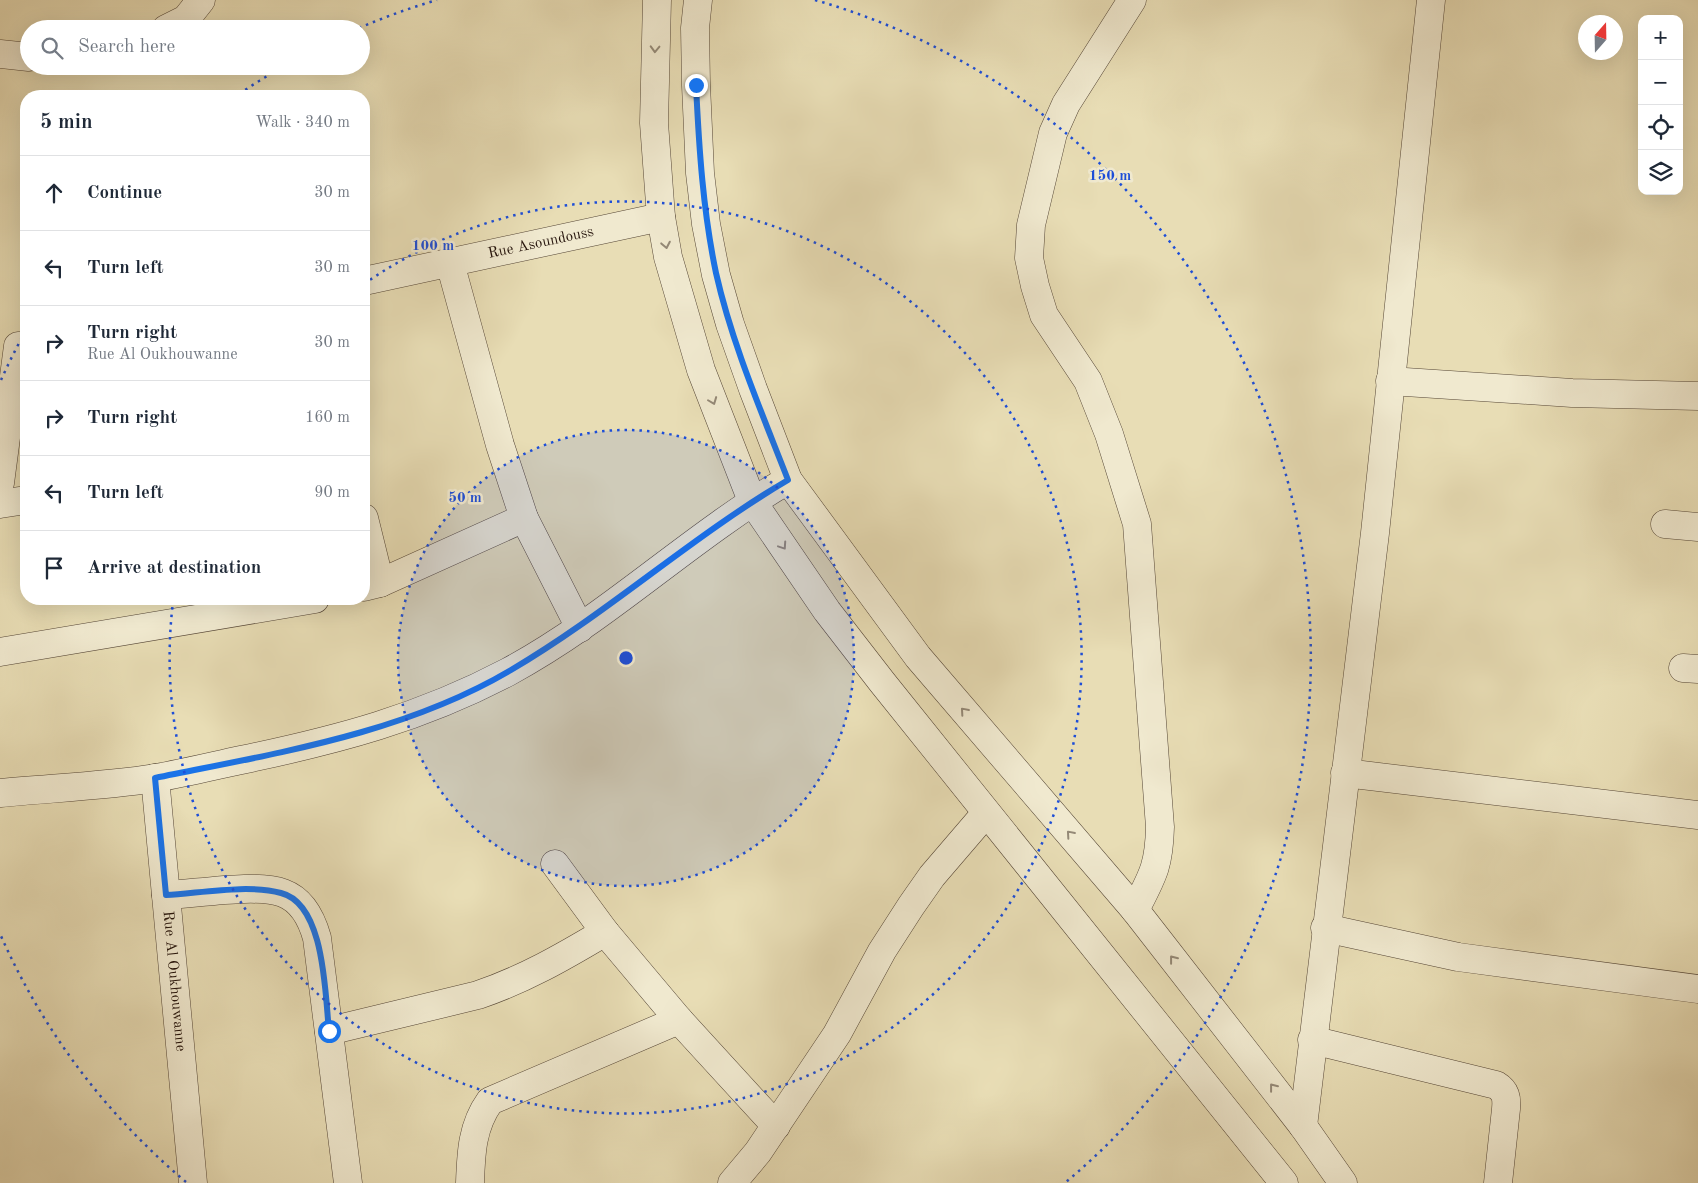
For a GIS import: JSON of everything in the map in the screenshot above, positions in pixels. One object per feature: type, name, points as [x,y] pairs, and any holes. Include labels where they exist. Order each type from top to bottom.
[{"type":"street","points":[[184,20],[202,0]]},
{"type":"street","points":[[657,0],[654,123],[661,217],[668,257],[702,370],[752,501],[828,611],[986,813],[1136,996],[1284,1183]]},
{"type":"street","points":[[698,0],[695,28],[696,85],[700,172],[706,224],[716,275],[730,324],[752,390],[788,480],[918,658],[1135,910],[1303,1126],[1343,1183]]},
{"type":"street","points":[[1132,0],[1066,104],[1053,133],[1031,226],[1029,258],[1034,286],[1044,315],[1088,381],[1122,471],[1137,524],[1160,827],[1159,854],[1154,872],[1135,910]]},
{"type":"street","points":[[1303,1126],[1325,928],[1375,533],[1431,0]]},
{"type":"street","points":[[0,54],[20,56]]},
{"type":"street","name":"Rue Asoundouss","points":[[370,280],[661,217]]},
{"type":"street","points":[[450,263],[500,445],[524,518],[580,628]]},
{"type":"street","points":[[0,483],[15,346]]},
{"type":"street","points":[[1390,382],[1572,393],[1698,396]]},
{"type":"street","points":[[0,793],[155,778],[306,746],[366,731],[413,715],[509,671],[580,628],[752,501],[788,480]]},
{"type":"street","points":[[0,504],[20,501]]},
{"type":"street","points":[[370,568],[372,585],[524,518]]},
{"type":"street","points":[[1666,524],[1698,527]]},
{"type":"street","points":[[0,652],[279,605]]},
{"type":"street","points":[[1345,773],[1698,815]]},
{"type":"street","name":"Rue Al Oukhouwanne","points":[[155,778],[193,1183]]},
{"type":"street","points":[[732,1183],[743,1172],[776,1126],[837,1034],[882,951],[911,906],[932,876],[986,813]]},
{"type":"street","points":[[555,864],[605,932],[679,1020],[776,1126]]},
{"type":"street","points":[[166,895],[260,889],[284,893],[302,907],[312,920],[317,938],[348,1183]]},
{"type":"street","points":[[1325,928],[1458,957],[1698,989]]},
{"type":"street","points":[[329,1031],[478,995],[501,987],[548,966],[605,932]]},
{"type":"street","points":[[470,1183],[474,1134],[480,1115],[490,1101],[679,1020]]},
{"type":"street","points":[[1312,1040],[1496,1085],[1501,1088],[1507,1099],[1507,1104],[1498,1183]]},
{"type":"route","points":[[329,1031],[317,938],[312,920],[302,907],[284,893],[260,889],[166,895],[155,778],[306,746],[366,731],[413,715],[456,697],[509,671],[580,628],[752,501],[788,480],[752,390],[716,275],[706,224],[700,172],[696,85]]}]
